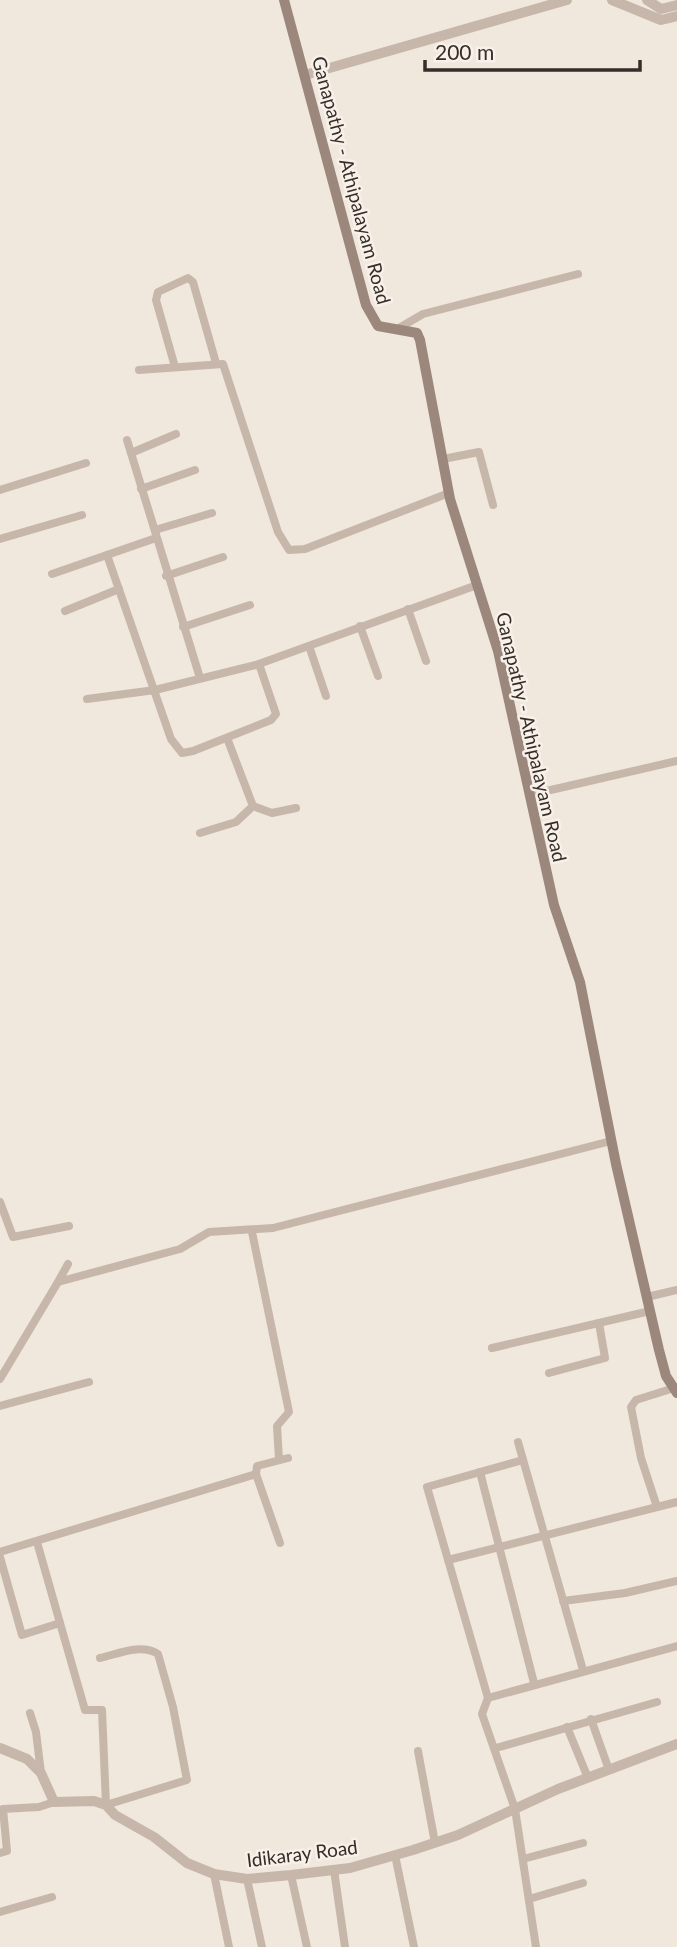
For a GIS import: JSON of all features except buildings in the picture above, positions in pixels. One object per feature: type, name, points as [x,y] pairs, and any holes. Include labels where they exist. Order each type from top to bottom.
[{"type":"main road","name":"Ganapathy - Athipalayam Road","points":[[284,0],[366,305],[378,326],[417,333],[420,340],[449,494],[498,650],[554,905],[580,982],[611,1141],[646,1297],[666,1376],[675,1391]]},
{"type":"street","points":[[305,75],[567,0]]},
{"type":"street","points":[[612,0],[661,20],[677,16]]},
{"type":"street","points":[[647,0],[662,9],[677,5]]},
{"type":"street","points":[[399,328],[423,314],[578,275]]},
{"type":"street","points":[[175,367],[156,300],[158,292],[188,278],[193,282],[216,363]]},
{"type":"street","points":[[139,370],[223,364],[278,532],[289,550],[304,550],[449,494]]},
{"type":"street","points":[[131,453],[176,434]]},
{"type":"street","points":[[127,440],[166,576],[200,678]]},
{"type":"street","points":[[443,459],[479,452],[493,505]]},
{"type":"street","points":[[0,490],[86,463]]},
{"type":"street","points":[[141,489],[195,470]]},
{"type":"street","points":[[52,574],[212,513]]},
{"type":"street","points":[[0,539],[82,515]]},
{"type":"street","points":[[107,555],[172,739],[182,753],[264,724],[276,714],[259,664]]},
{"type":"street","points":[[166,576],[223,557]]},
{"type":"street","points":[[87,699],[155,690],[259,664],[477,585]]},
{"type":"street","points":[[65,611],[119,589]]},
{"type":"street","points":[[183,627],[250,605]]},
{"type":"street","points":[[408,609],[426,661]]},
{"type":"street","points":[[360,626],[378,676]]},
{"type":"street","points":[[309,646],[326,696]]},
{"type":"street","points":[[227,738],[253,806],[272,813],[296,808]]},
{"type":"street","points":[[529,795],[677,761]]},
{"type":"street","points":[[200,834],[236,822],[253,806]]},
{"type":"street","points":[[58,1282],[180,1249],[209,1232],[252,1232],[611,1141]]},
{"type":"street","points":[[0,1202],[13,1237],[69,1226]]},
{"type":"street","points":[[252,1232],[289,1412],[278,1424],[283,1459],[257,1466],[256,1474],[280,1543]]},
{"type":"street","points":[[0,1379],[68,1264]]},
{"type":"street","points":[[646,1297],[677,1290]]},
{"type":"street","points":[[492,1348],[650,1311]]},
{"type":"street","points":[[549,1373],[605,1358],[599,1323]]},
{"type":"street","points":[[0,1406],[89,1382]]},
{"type":"street","points":[[657,1507],[641,1458],[631,1407],[636,1400],[675,1391]]},
{"type":"street","points":[[517,1441],[583,1670]]},
{"type":"street","points":[[523,1460],[428,1487],[488,1698],[482,1714],[515,1809],[536,1947]]},
{"type":"street","points":[[480,1472],[534,1683]]},
{"type":"street","points":[[60,1623],[22,1635],[0,1554],[256,1474]]},
{"type":"street","points":[[449,1560],[677,1502]]},
{"type":"street","points":[[37,1542],[85,1710],[102,1710],[106,1805]]},
{"type":"street","points":[[564,1601],[625,1593],[677,1581]]},
{"type":"street","points":[[488,1698],[534,1683],[677,1646]]},
{"type":"street","points":[[0,1853],[7,1851],[3,1809],[39,1807],[54,1802],[94,1801],[106,1805],[183,1783],[187,1776],[173,1707],[158,1654],[148,1649],[140,1649],[100,1658]]},
{"type":"street","points":[[496,1748],[657,1702]]},
{"type":"street","points":[[30,1713],[36,1732],[41,1773],[54,1802]]},
{"type":"street","points":[[592,1719],[609,1770]]},
{"type":"street","points":[[567,1727],[587,1778]]},
{"type":"street","name":"Idikaray Road","points":[[106,1805],[115,1815],[154,1837],[187,1863],[214,1874],[247,1879],[291,1875],[334,1870],[435,1843],[587,1778],[677,1744]]},
{"type":"street","points":[[0,1748],[27,1759],[41,1773]]},
{"type":"street","points":[[418,1751],[435,1843]]},
{"type":"street","points":[[523,1859],[583,1843]]},
{"type":"street","points":[[395,1855],[414,1947]]},
{"type":"street","points":[[334,1870],[345,1947]]},
{"type":"street","points":[[214,1874],[229,1947]]},
{"type":"street","points":[[291,1875],[307,1947]]},
{"type":"street","points":[[247,1879],[262,1947]]},
{"type":"street","points":[[529,1899],[583,1883]]},
{"type":"street","points":[[0,1912],[52,1897]]}]
